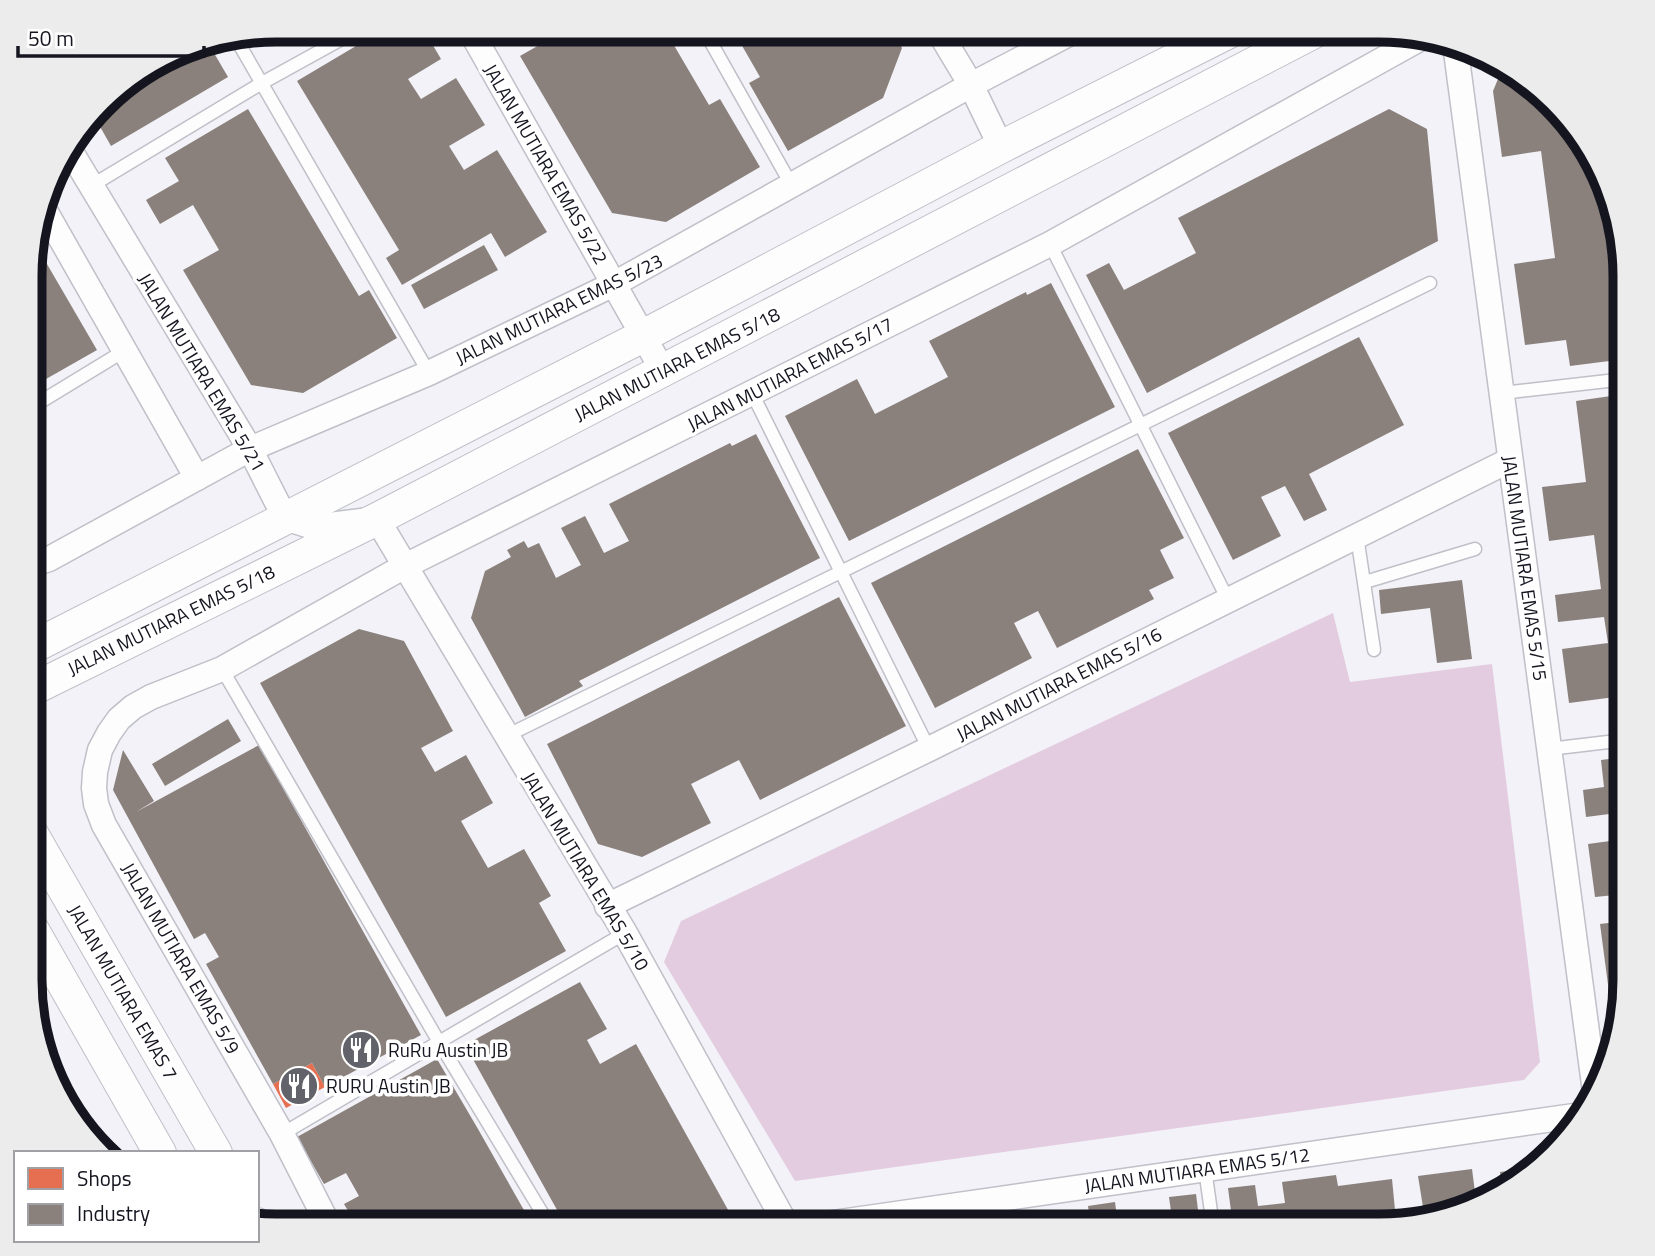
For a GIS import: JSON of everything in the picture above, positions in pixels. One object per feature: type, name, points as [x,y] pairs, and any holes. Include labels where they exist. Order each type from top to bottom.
[{"type":"street","name":"JALAN MUTIARA EMAS 5/22","points":[[477,42],[663,371]]},
{"type":"street","points":[[946,43],[971,85],[1001,147]]},
{"type":"street","name":"JALAN MUTIARA EMAS 5/23","points":[[42,561],[250,449],[429,373],[614,284],[1052,43]]},
{"type":"street","name":"JALAN MUTIARA EMAS 5/18","points":[[43,642],[643,337],[1001,147],[1208,43]]},
{"type":"street","name":"JALAN MUTIARA EMAS 5/18","points":[[43,684],[377,519],[1293,43]]},
{"type":"street","name":"JALAN MUTIARA EMAS 5/17","points":[[151,697],[222,668],[405,566],[1050,244],[1409,45]]},
{"type":"street","name":"JALAN MUTIARA EMAS 5/15","points":[[1457,56],[1593,1074]]},
{"type":"street","name":"JALAN MUTIARA EMAS 5/21","points":[[74,157],[250,449],[285,518]]},
{"type":"street","points":[[50,219],[197,478]]},
{"type":"street","name":"JALAN MUTIARA EMAS 5/16","points":[[607,906],[1510,460]]},
{"type":"street","points":[[285,518],[320,527],[377,519]]},
{"type":"street","name":"JALAN MUTIARA EMAS 5/10","points":[[377,519],[625,933],[780,1213]]},
{"type":"street","name":"JALAN MUTIARA EMAS 5/9","points":[[151,697],[133,707],[109,733],[100,750],[95,772],[96,804],[104,825],[282,1134],[322,1213]]},
{"type":"street","name":"JALAN MUTIARA EMAS 7","points":[[43,852],[215,1151]]},
{"type":"street","points":[[43,948],[159,1151]]},
{"type":"street","name":"JALAN MUTIARA EMAS 5/12","points":[[898,1214],[1205,1169],[1562,1124]]},
{"type":"lane","points":[[91,186],[262,83],[336,42]]},
{"type":"lane","points":[[711,42],[792,186]]},
{"type":"lane","points":[[240,45],[429,373]]},
{"type":"lane","points":[[1050,244],[1228,600]]},
{"type":"lane","points":[[506,736],[1430,283]]},
{"type":"lane","points":[[42,401],[124,351]]},
{"type":"lane","points":[[1502,393],[1613,380]]},
{"type":"lane","points":[[752,393],[929,749]]},
{"type":"lane","points":[[1357,536],[1374,650]]},
{"type":"lane","points":[[1365,582],[1475,550]]},
{"type":"lane","points":[[222,668],[439,1042],[542,1213]]},
{"type":"lane","points":[[1549,749],[1612,741]]},
{"type":"lane","points":[[282,1134],[625,933]]},
{"type":"lane","points":[[1205,1169],[1211,1214]]},
{"type":"shaded area","points":[[1333,613],[1350,682],[1492,664],[1540,1062],[1524,1080],[795,1181],[664,962],[681,921]]},
{"type":"building: Shops","name":"RURU Austin JB","points":[[312,1063],[325,1087],[286,1108],[273,1084]]},
{"type":"building: Industry","points":[[363,42],[431,42],[441,59],[408,79],[421,99],[456,78],[485,125],[449,146],[464,170],[497,150],[547,232],[505,257],[491,233],[402,285],[386,258],[399,250],[297,81]]},
{"type":"building: Industry","points":[[544,42],[672,42],[709,105],[720,99],[760,167],[666,222],[612,213],[520,56]]},
{"type":"building: Industry","points":[[740,42],[899,43],[902,48],[883,98],[788,151],[749,83],[760,77]]},
{"type":"building: Industry","points":[[213,51],[228,77],[111,146],[99,124],[122,100],[159,73]]},
{"type":"building: Industry","points":[[1499,76],[1533,100],[1565,134],[1589,173],[1601,201],[1611,246],[1613,361],[1570,366],[1566,340],[1525,345],[1514,264],[1555,258],[1541,151],[1502,157],[1493,91]]},
{"type":"building: Industry","points":[[248,109],[359,296],[369,290],[397,338],[303,393],[251,385],[183,270],[219,250],[193,205],[160,224],[146,200],[179,181],[165,158]]},
{"type":"building: Industry","points":[[1389,109],[1427,129],[1438,241],[1147,393],[1086,275],[1109,263],[1124,290],[1196,253],[1178,218]]},
{"type":"building: Industry","points":[[484,245],[498,270],[424,309],[411,285]]},
{"type":"building: Industry","points":[[43,258],[97,350],[42,381]]},
{"type":"building: Industry","points":[[1051,283],[1115,407],[849,541],[785,416],[857,379],[875,414],[948,377],[929,341],[1026,292],[1027,295]]},
{"type":"building: Industry","points":[[1359,337],[1404,425],[1309,474],[1327,510],[1304,521],[1285,486],[1261,497],[1281,536],[1233,560],[1168,433]]},
{"type":"building: Industry","points":[[1613,396],[1612,697],[1569,703],[1562,649],[1608,643],[1604,617],[1558,622],[1555,595],[1601,589],[1594,535],[1549,541],[1542,487],[1586,482],[1576,401]]},
{"type":"building: Industry","points":[[756,434],[820,558],[579,681],[583,686],[525,717],[471,618],[485,571],[511,557],[507,550],[524,541],[528,548],[539,543],[556,578],[581,565],[561,528],[585,516],[604,553],[629,541],[609,504],[730,443],[732,446]]},
{"type":"building: Industry","points":[[1138,449],[1184,538],[1160,550],[1174,578],[1149,590],[1154,599],[1057,648],[1038,611],[1014,623],[1032,658],[935,708],[871,583]]},
{"type":"building: Industry","points":[[1462,580],[1472,659],[1437,663],[1430,608],[1381,614],[1379,590]]},
{"type":"building: Industry","points":[[839,597],[906,726],[760,800],[739,760],[691,784],[711,823],[642,857],[598,844],[547,744]]},
{"type":"building: Industry","points":[[359,629],[404,641],[453,731],[421,748],[435,772],[466,755],[493,803],[461,821],[488,868],[524,849],[551,896],[539,903],[566,951],[446,1017],[260,683]]},
{"type":"building: Industry","points":[[228,719],[241,741],[165,786],[152,764]]},
{"type":"building: Industry","points":[[259,745],[421,1035],[325,1087],[312,1063],[273,1084],[206,964],[219,957],[205,933],[194,939],[113,790],[123,750],[154,801],[136,812]]},
{"type":"building: Industry","points":[[1612,759],[1612,814],[1586,817],[1583,790],[1604,787],[1601,760]]},
{"type":"building: Industry","points":[[1612,841],[1612,895],[1595,897],[1588,844]]},
{"type":"building: Industry","points":[[1612,923],[1611,1005],[1600,924]]},
{"type":"building: Industry","points":[[580,982],[607,1029],[587,1040],[600,1064],[636,1044],[730,1213],[559,1213],[465,1045]]},
{"type":"building: Industry","points":[[437,1059],[526,1213],[349,1213],[344,1204],[359,1196],[346,1173],[324,1184],[297,1137]]},
{"type":"building: Industry","points":[[1472,1169],[1475,1193],[1439,1206],[1394,1213],[1231,1214],[1228,1188],[1255,1185],[1258,1206],[1285,1203],[1282,1182],[1336,1175],[1338,1186],[1392,1179],[1395,1210],[1423,1207],[1418,1176]]},
{"type":"building: Industry","points":[[1515,1170],[1501,1180],[1500,1172]]},
{"type":"building: Industry","points":[[1196,1194],[1198,1214],[1171,1214],[1169,1197]]},
{"type":"building: Industry","points":[[1115,1202],[1116,1214],[1089,1214],[1088,1206]]},
{"type":"place","name":"RuRu Austin JB","points":[[361,1050]]},
{"type":"place","name":"RURU Austin JB","points":[[299,1086]]}]
